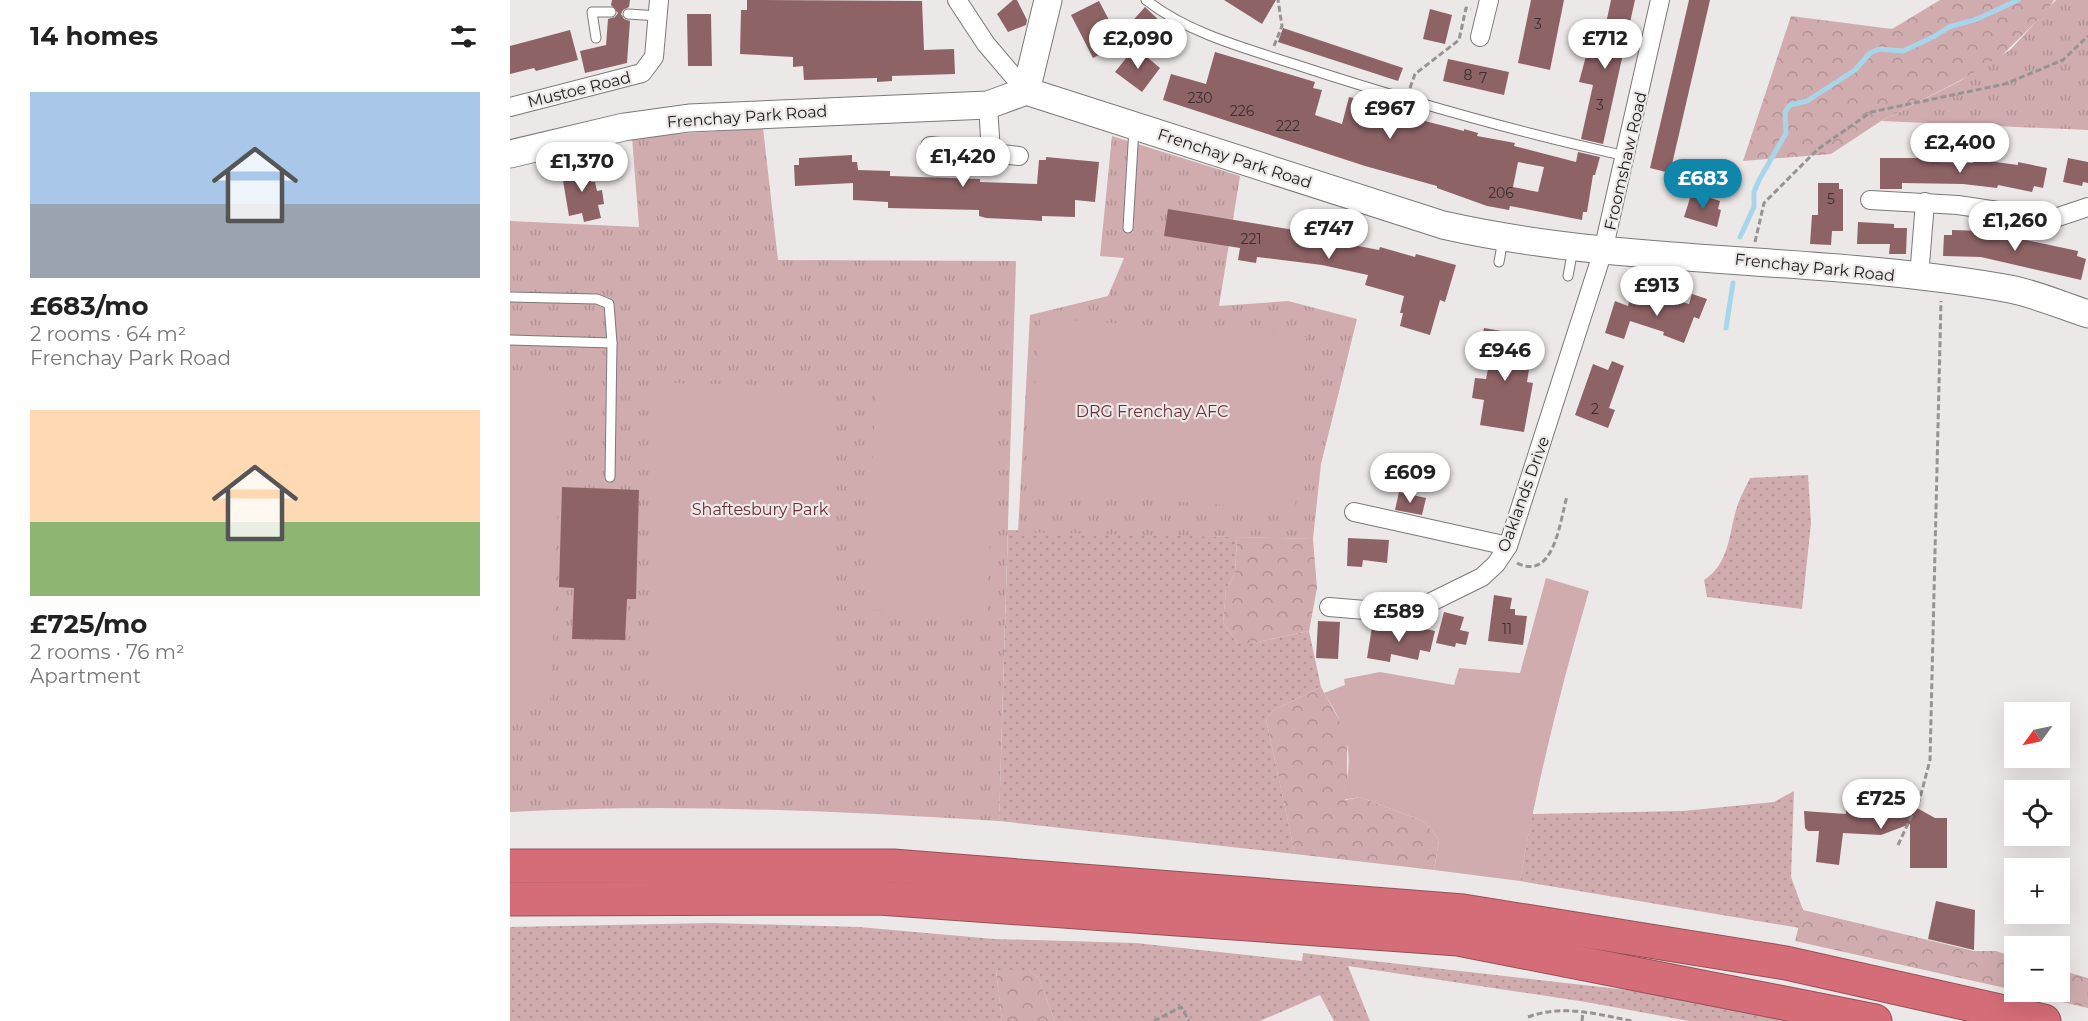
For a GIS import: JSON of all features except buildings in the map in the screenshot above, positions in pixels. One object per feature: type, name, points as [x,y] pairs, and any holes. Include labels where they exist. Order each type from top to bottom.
[{"type":"highway","points":[[510,866],[893,867],[1463,910],[1786,963],[2044,1021]]},
{"type":"highway","points":[[510,899],[879,898],[1458,939],[1875,1021]]},
{"type":"main road","points":[[1026,91],[1048,0]]},
{"type":"main road","name":"Frenchay Park Road","points":[[510,154],[624,127],[689,118],[988,105],[1026,91],[1443,225],[1501,251],[1573,249],[1750,260],[1930,279],[2012,290],[2088,314]]},
{"type":"street","points":[[957,0],[986,44],[1026,91]]},
{"type":"street","name":"Froomshaw Road","points":[[1603,251],[1660,0]]},
{"type":"street","points":[[1480,37],[1488,6]]},
{"type":"street","name":"Mustoe Road","points":[[510,107],[642,73],[654,57],[659,8]]},
{"type":"street","points":[[988,105],[991,153]]},
{"type":"street","points":[[930,146],[1019,156]]},
{"type":"street","points":[[1870,200],[1925,202],[2006,210],[2052,219],[2088,207]]},
{"type":"street","points":[[1925,202],[1930,279]]},
{"type":"street","name":"Oaklands Drive","points":[[1329,607],[1401,613],[1419,608],[1482,577],[1505,550],[1603,251]]},
{"type":"street","points":[[1354,512],[1505,550]]},
{"type":"lane","points":[[1146,0],[1169,18],[1271,56],[1405,100],[1626,156]]},
{"type":"lane","points":[[628,14],[659,8]]},
{"type":"lane","points":[[596,38],[592,12],[611,12]]},
{"type":"lane","points":[[1128,228],[1134,126]]},
{"type":"lane","points":[[1568,276],[1573,249]]},
{"type":"lane","points":[[510,297],[597,299],[609,304],[612,343],[610,477]]},
{"type":"lane","points":[[510,340],[612,343]]},
{"type":"path","points":[[1271,56],[1282,26],[1278,0]]},
{"type":"path","points":[[1405,100],[1415,74],[1459,40],[1466,8],[1488,6]]},
{"type":"path","points":[[1750,260],[1764,203],[1818,149],[1871,112],[2005,84],[2063,60],[2088,36]]},
{"type":"path","points":[[1898,844],[1920,798],[1930,760],[1930,279]]},
{"type":"path","points":[[1505,550],[1530,567],[1538,567],[1545,562],[1555,540],[1567,496]]},
{"type":"path","points":[[1154,1021],[1181,1007],[1189,1021]]},
{"type":"path","points":[[1528,1017],[1546,1010],[1583,1012],[1632,1021]]},
{"type":"path","points":[[1582,1021],[1583,1012]]},
{"type":"green space","points":[[1940,0],[2054,0],[2048,10],[1994,63],[1881,121],[1831,154],[1743,161],[1791,16],[1892,29]]},
{"type":"green space","points":[[2056,0],[2088,0],[2088,130],[1881,121],[1960,81],[2010,50]]},
{"type":"green space","name":"Shaftesbury Park","points":[[763,128],[778,260],[1016,261],[999,821],[754,809],[632,808],[510,812],[510,221],[639,227],[632,137]]},
{"type":"green space","name":"DRG Frenchay AFC","points":[[1112,136],[1240,176],[1219,306],[1288,301],[1357,319],[1321,464],[1313,539],[1018,532],[1030,315],[1108,296],[1124,258],[1100,256]]},
{"type":"green space","points":[[1040,318],[1306,337],[1295,510],[1028,491]]},
{"type":"green space","points":[[510,373],[563,374],[550,704],[510,703]]},
{"type":"green space","points":[[876,375],[996,380],[987,614],[867,610]]},
{"type":"green space","points":[[656,383],[833,386],[829,694],[653,691]]},
{"type":"green space","points":[[1808,475],[1811,523],[1802,609],[1707,597],[1704,580],[1713,573],[1724,556],[1738,504],[1750,478]]},
{"type":"green space","points":[[1008,530],[1237,537],[1235,573],[1226,590],[1223,623],[1238,643],[1253,643],[1309,631],[1321,687],[1274,710],[1266,719],[1295,854],[999,821]]},
{"type":"green space","points":[[1237,537],[1313,539],[1317,588],[1309,631],[1253,643],[1238,643],[1223,623],[1226,590],[1235,573]]},
{"type":"green space","points":[[1546,578],[1589,591],[1550,735],[1520,881],[1434,870],[1439,840],[1425,822],[1360,797],[1341,800],[1348,770],[1348,746],[1337,714],[1324,693],[1345,685],[1344,679],[1380,672],[1454,685],[1459,668],[1520,673]]},
{"type":"green space","points":[[1321,687],[1347,734],[1347,782],[1343,792],[1345,800],[1360,797],[1425,822],[1439,840],[1434,870],[1295,854],[1266,719],[1274,710]]},
{"type":"green space","points":[[1794,791],[1791,877],[1803,910],[1800,928],[1520,881],[1532,814],[1683,811],[1774,802]]},
{"type":"green space","points":[[1803,910],[1974,951],[1996,951],[2004,954],[2004,988],[1795,941]]},
{"type":"green space","points":[[712,923],[859,927],[994,939],[1136,943],[1302,961],[1303,953],[1671,995],[1805,1021],[1689,1021],[1586,1002],[1348,966],[1370,1021],[1334,1021],[1320,995],[1260,1021],[1055,1021],[1039,979],[1029,970],[996,970],[1002,1021],[510,1021],[510,927]]},
{"type":"green space","points":[[996,970],[1029,970],[1039,979],[1055,1021],[1002,1021]]},
{"type":"green space","points":[[2070,973],[2088,978],[2088,1008],[2062,1002],[2070,1002]]},
{"type":"waterway","points":[[1740,237],[1754,207],[1754,192],[1759,180],[1786,133],[1785,112],[1790,105],[1807,101],[1855,70],[1870,53],[1879,49],[1903,51],[1949,27],[1977,19],[2018,0]]},
{"type":"waterway","points":[[1726,328],[1733,283]]}]
